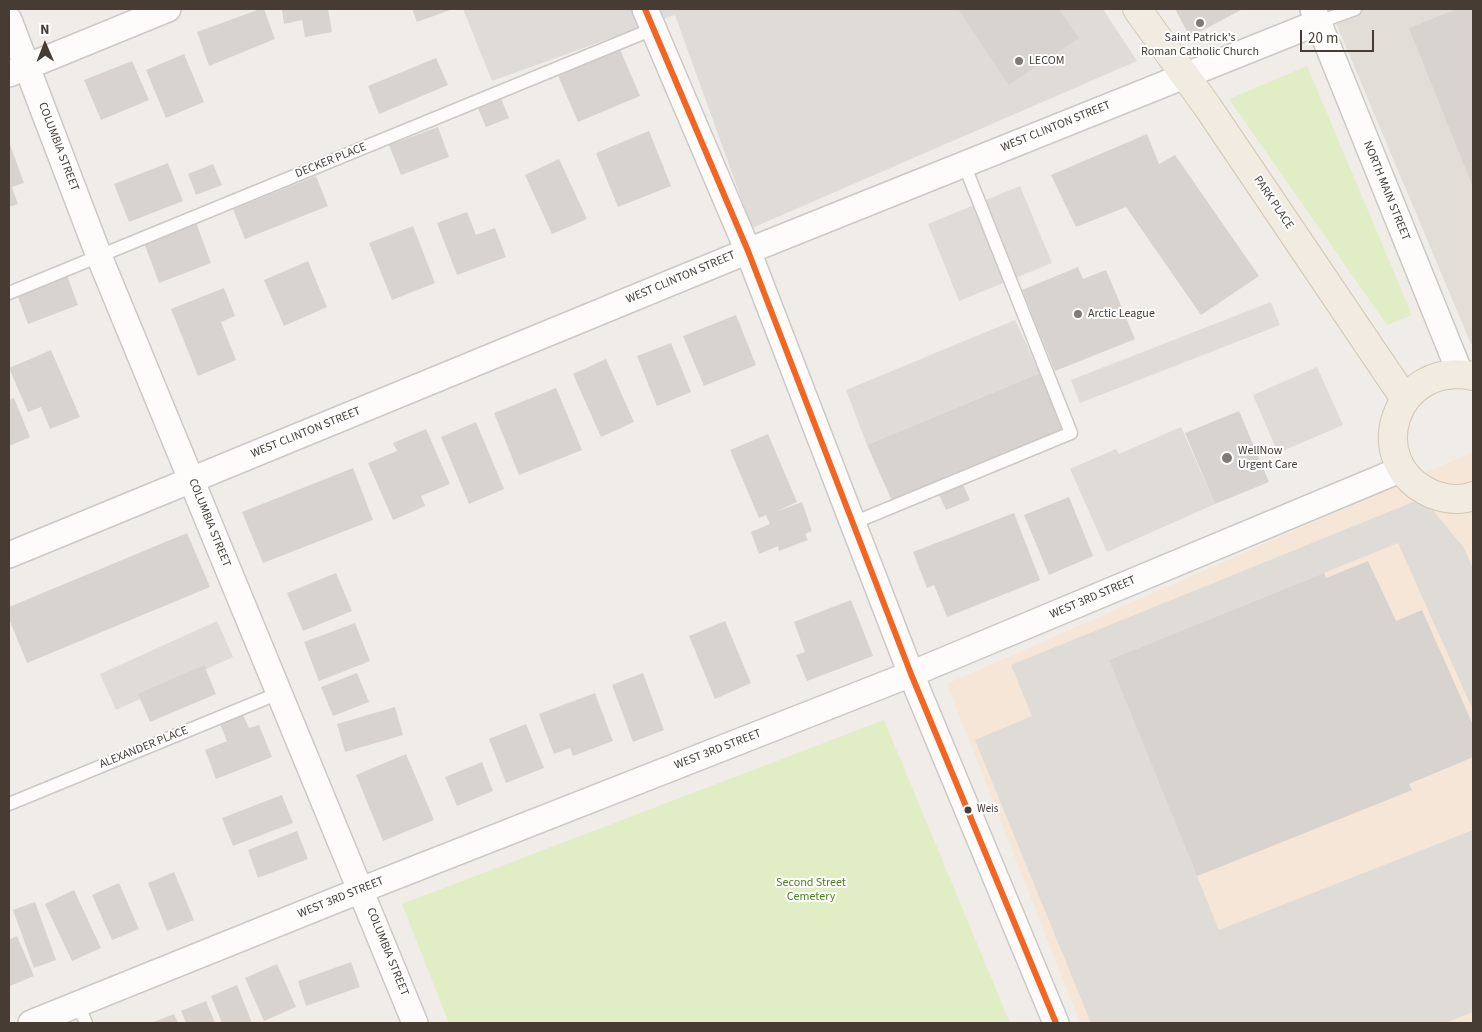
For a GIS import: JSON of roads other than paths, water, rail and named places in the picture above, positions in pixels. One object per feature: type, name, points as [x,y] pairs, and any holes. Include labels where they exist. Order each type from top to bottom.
[{"type":"main road","name":"PARK PLACE","points":[[1137,9],[1207,106],[1405,399]]},
{"type":"main road","points":[[1467,375],[1444,374],[1416,388],[1405,399],[1398,412],[1394,426],[1393,441],[1402,469],[1412,481],[1424,490],[1437,496],[1452,499],[1473,496]]},
{"type":"street","points":[[18,70],[168,9]]},
{"type":"street","name":"WEST CLINTON STREET","points":[[9,555],[748,250],[1184,76],[1316,15]]},
{"type":"street","name":"NORTH MAIN STREET","points":[[1316,15],[1467,375]]},
{"type":"street","points":[[649,19],[748,250],[911,674],[1056,1023]]},
{"type":"street","name":"COLUMBIA STREET","points":[[9,20],[18,70],[99,256],[415,1023]]},
{"type":"street","name":"WEST 3RD STREET","points":[[31,1023],[82,1014],[361,890],[911,674],[1402,469]]},
{"type":"lane","name":"WEST CLINTON STREET","points":[[1316,15],[1355,9]]},
{"type":"lane","name":"DECKER PLACE","points":[[9,293],[649,19]]},
{"type":"lane","points":[[853,523],[1071,433],[964,164]]},
{"type":"lane","name":"ALEXANDER PLACE","points":[[9,804],[278,693]]},
{"type":"place","name":"Saint Patrick's Roman Catholic Church","points":[[1200,23]]},
{"type":"place","name":"LECOM","points":[[1019,61]]},
{"type":"place","name":"Arctic League","points":[[1078,314]]},
{"type":"place","name":"WellNow Urgent Care","points":[[1227,458]]},
{"type":"place","name":"Weis","points":[[968,810]]},
{"type":"park label","name":"Second Street Cemetery","points":[[811,890]]}]
